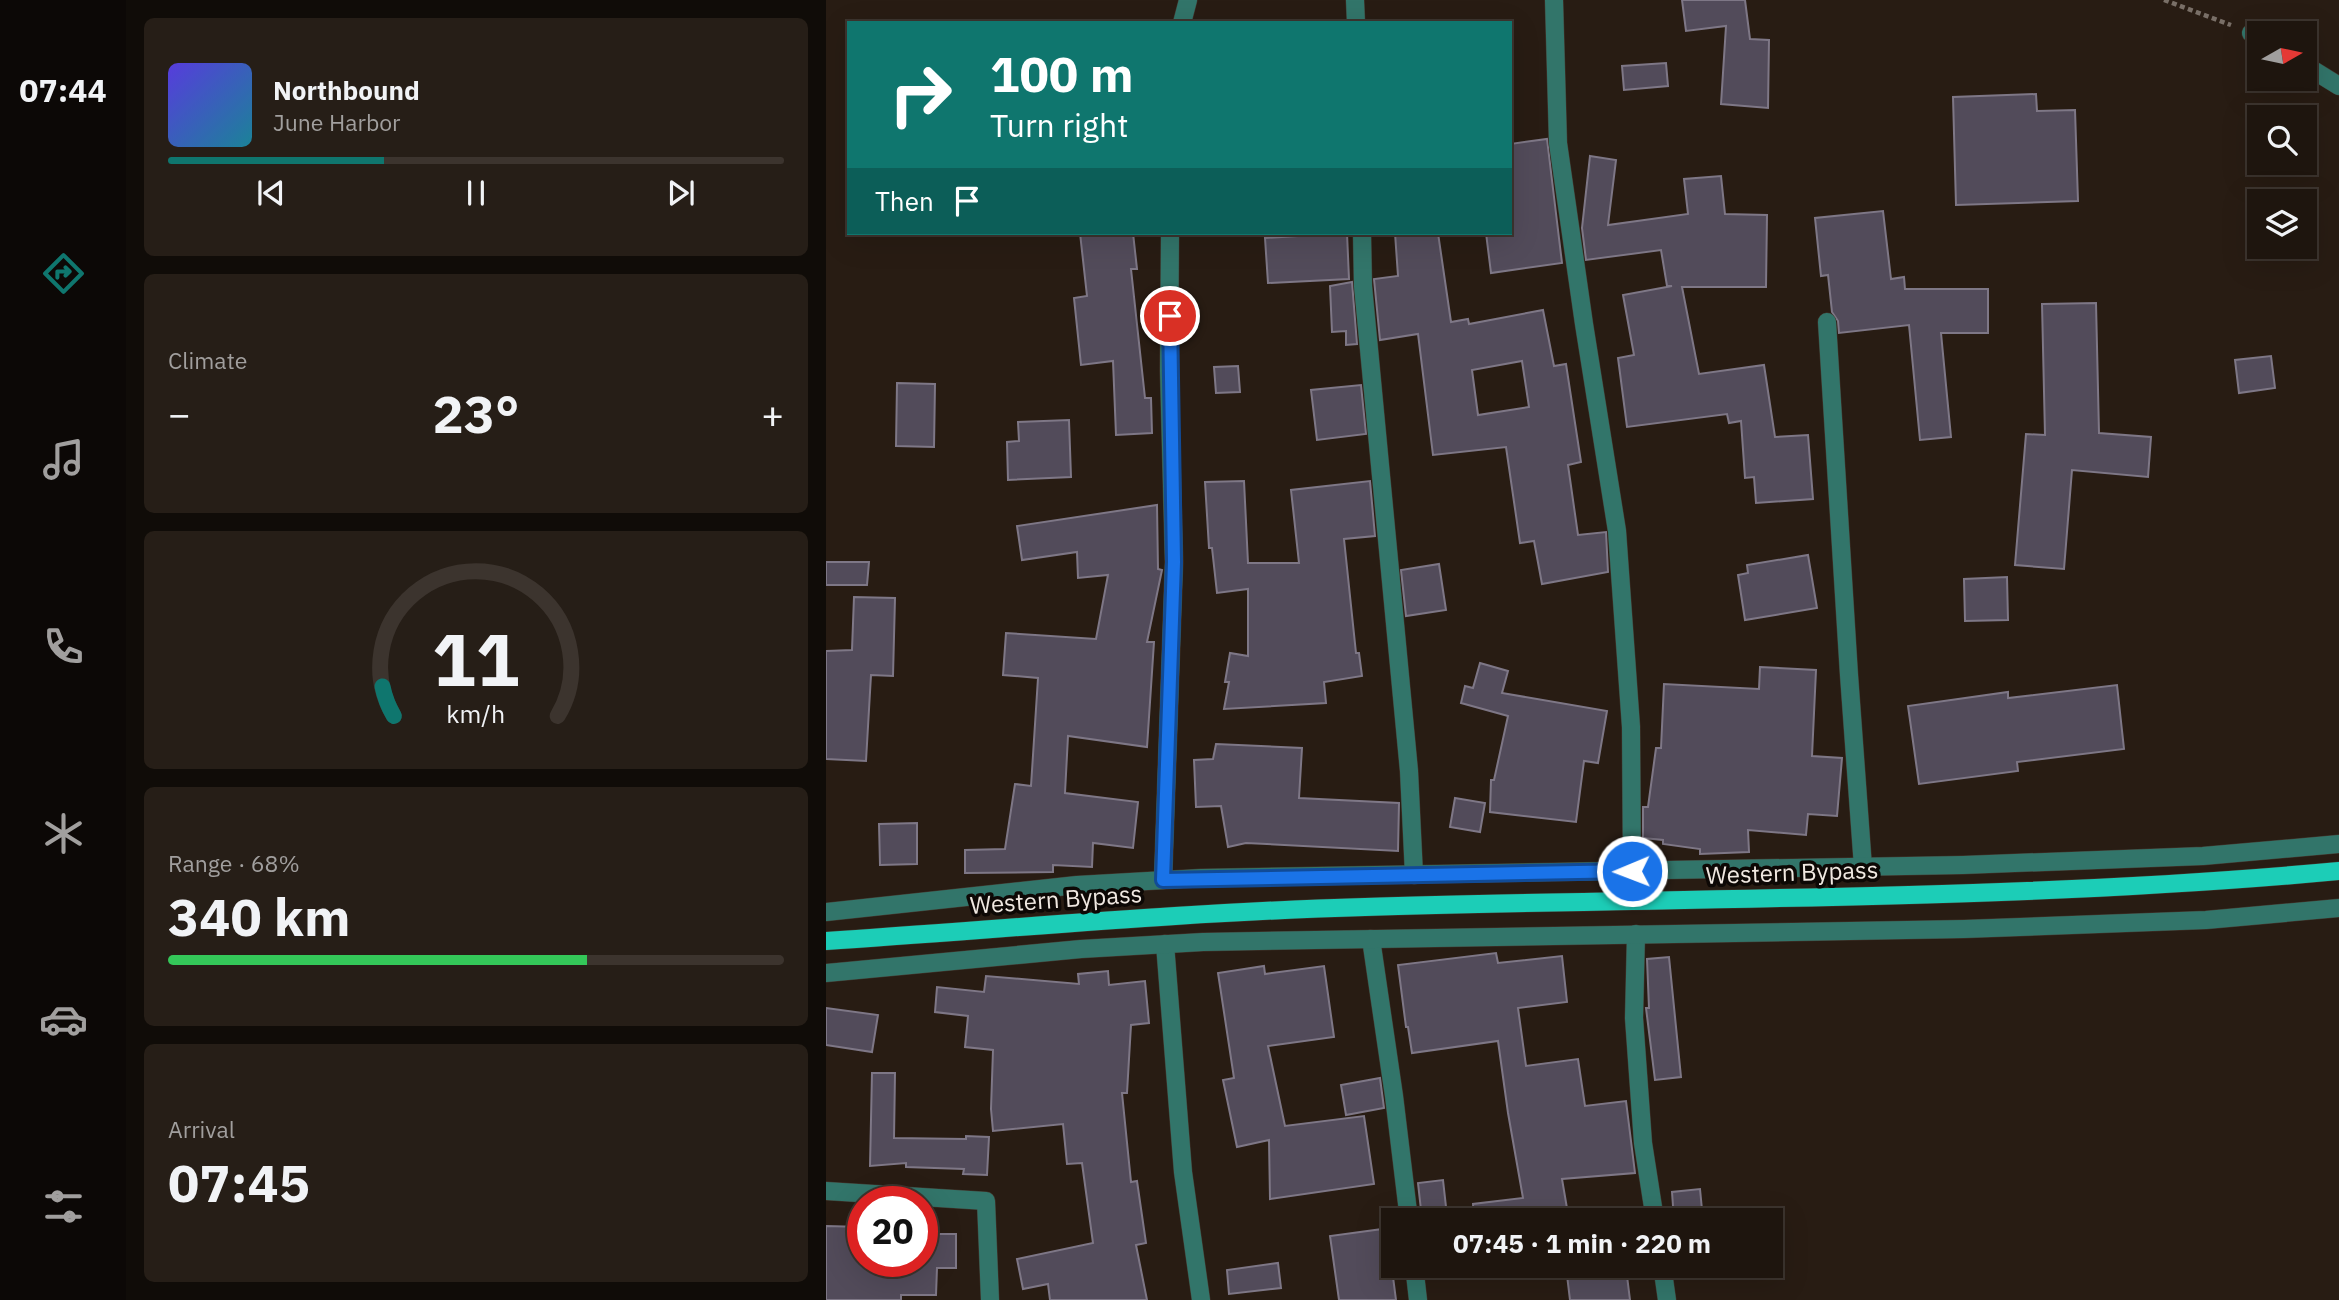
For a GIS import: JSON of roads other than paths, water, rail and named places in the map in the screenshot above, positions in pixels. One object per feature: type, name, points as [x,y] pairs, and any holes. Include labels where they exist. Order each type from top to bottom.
[{"type":"main road","name":"Western Bypass","points":[[826,941],[1162,917],[1366,906],[2017,891],[2210,883],[2339,871]]},
{"type":"street","points":[[1183,21],[1188,0]]},
{"type":"street","points":[[1355,0],[1356,21]]},
{"type":"street","points":[[1555,0],[1558,143],[1617,531],[1630,727],[1632,871]]},
{"type":"street","points":[[2317,72],[2339,86]]},
{"type":"street","points":[[1163,880],[1174,562],[1169,371],[1170,235]]},
{"type":"street","points":[[1362,235],[1363,286],[1409,771],[1414,875]]},
{"type":"street","points":[[1827,322],[1863,867]]},
{"type":"street","points":[[826,912],[1077,885],[1163,880],[1863,867],[2203,856],[2339,844]]},
{"type":"street","points":[[826,972],[1081,948],[1165,944],[1991,928],[2206,920],[2339,908]]},
{"type":"street","points":[[1636,934],[1634,1017],[1643,1143],[1653,1208]]},
{"type":"street","points":[[1371,939],[1408,1208]]},
{"type":"street","points":[[1165,944],[1183,1172],[1201,1300]]},
{"type":"street","points":[[826,1191],[986,1201],[990,1300]]},
{"type":"street","points":[[1415,1278],[1418,1300]]},
{"type":"street","points":[[1664,1278],[1667,1300]]}]
